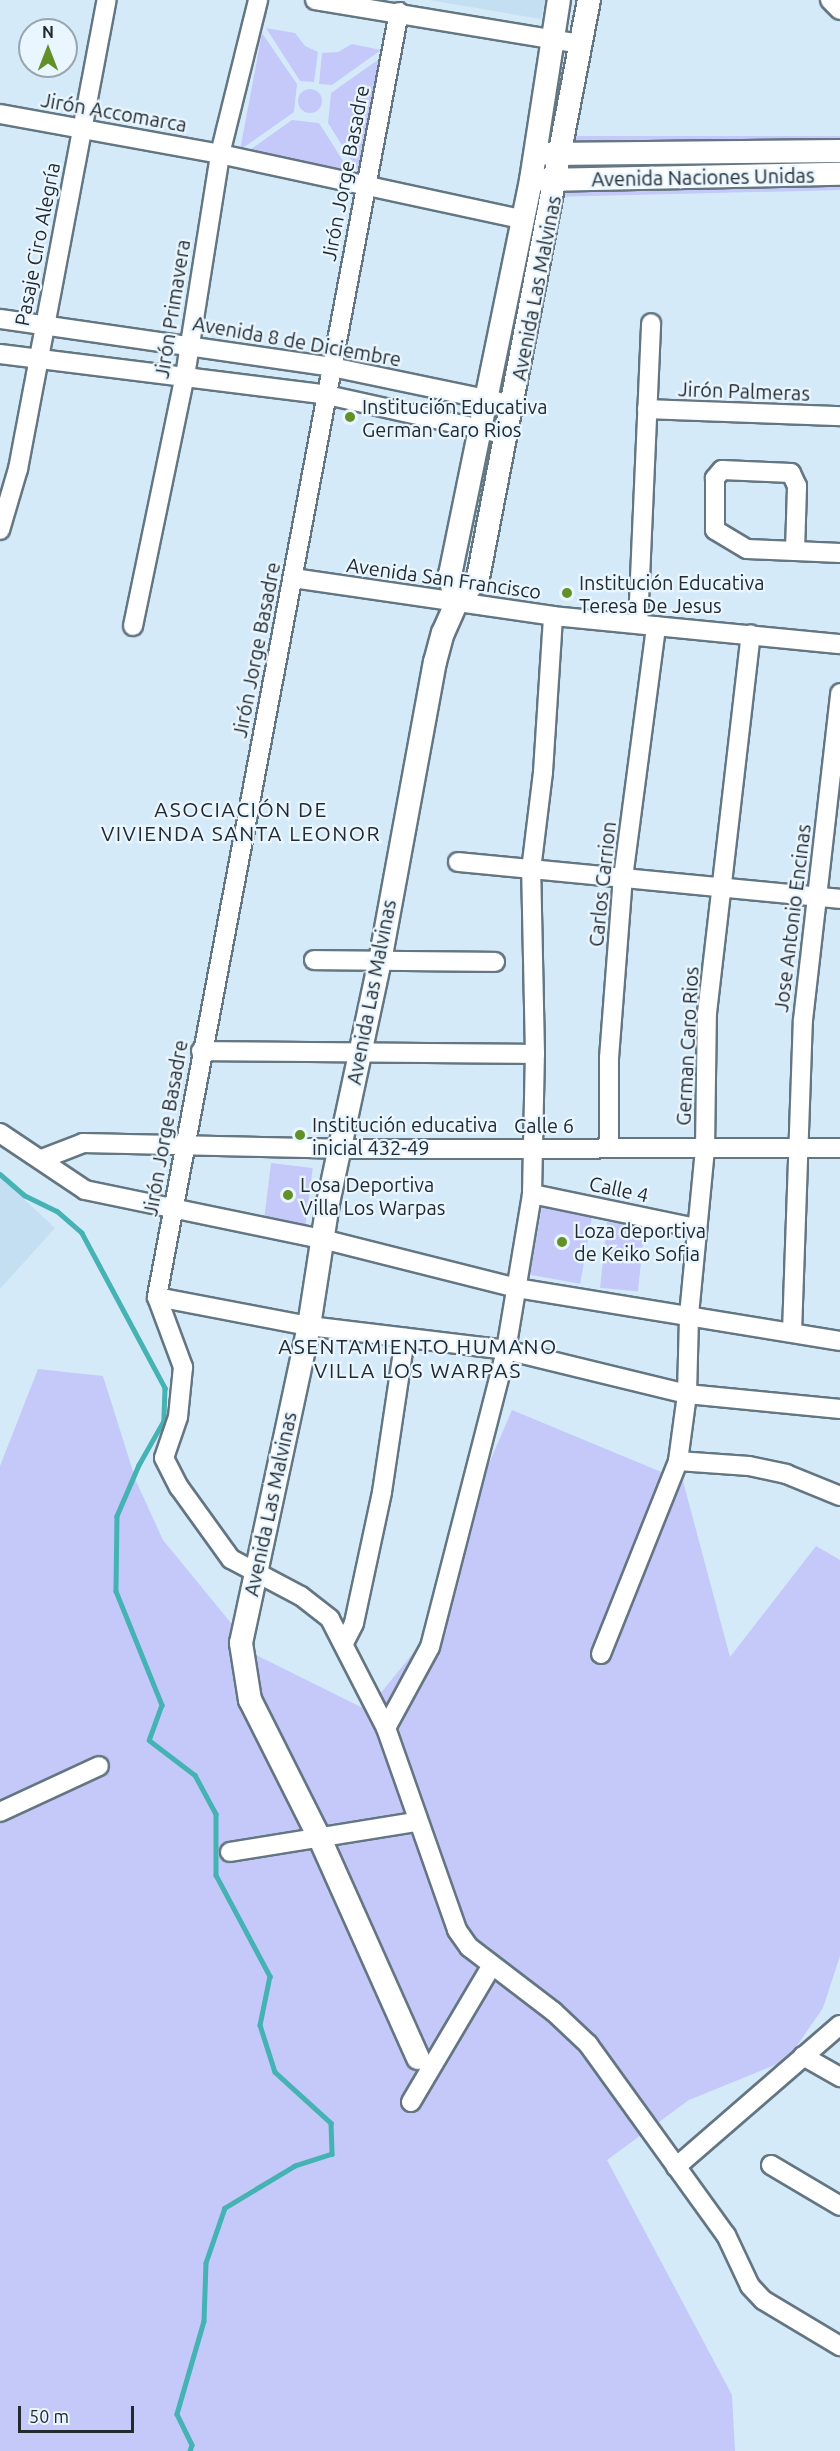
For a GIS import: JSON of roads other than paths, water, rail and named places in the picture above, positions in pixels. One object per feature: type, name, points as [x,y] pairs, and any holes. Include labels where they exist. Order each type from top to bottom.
[{"type":"street","name":"Pasaje Ciro Alegría","points":[[0,530],[18,469],[36,360],[45,326],[107,0]]},
{"type":"street","name":"Jirón Primavera","points":[[133,627],[185,376],[220,154],[258,0]]},
{"type":"street","points":[[315,0],[399,12],[581,44]]},
{"type":"street","name":"Avenida Las Malvinas","points":[[456,604],[450,575],[487,399],[521,219],[531,180],[559,0]]},
{"type":"street","name":"Avenida Las Malvinas","points":[[418,2058],[319,1837],[250,1700],[241,1642],[254,1573],[309,1326],[322,1239],[380,961],[435,662],[442,633],[456,604],[478,578],[562,156],[589,0]]},
{"type":"street","points":[[830,0],[840,10]]},
{"type":"street","name":"Jirón Jorge Basadre","points":[[157,1297],[187,1144],[201,1051],[399,12]]},
{"type":"street","name":"Jirón Accomarca","points":[[0,114],[220,154],[521,219]]},
{"type":"street","name":"Avenida Naciones Unidas","points":[[534,153],[562,156],[840,152]]},
{"type":"street","name":"Avenida Naciones Unidas","points":[[531,180],[840,174]]},
{"type":"street","name":"Avenida 8 de Diciembre","points":[[0,319],[332,367],[514,405]]},
{"type":"street","points":[[638,624],[651,323]]},
{"type":"street","points":[[0,354],[327,395],[507,435]]},
{"type":"street","name":"Jirón Palmeras","points":[[647,409],[840,416]]},
{"type":"street","points":[[795,551],[797,486],[791,473],[722,470],[715,477],[715,530],[747,549],[795,551],[840,552]]},
{"type":"street","name":"Avenida San Francisco","points":[[292,578],[456,604],[553,616],[840,644]]},
{"type":"street","points":[[386,1728],[430,1647],[506,1350],[532,1194],[535,1054],[531,870],[543,772],[553,616]]},
{"type":"street","name":"Carlos Carrion","points":[[609,1148],[609,1058],[623,878],[656,626]]},
{"type":"street","name":"German Caro Rios","points":[[601,1654],[678,1461],[687,1394],[689,1315],[705,1149],[707,1013],[751,635]]},
{"type":"street","name":"Jose Antonio Encinas","points":[[792,1332],[803,1020],[835,779],[840,693]]},
{"type":"street","points":[[458,862],[840,899]]},
{"type":"street","points":[[314,960],[495,962]]},
{"type":"street","points":[[201,1051],[535,1054]]},
{"type":"street","points":[[0,1133],[85,1190],[322,1239],[517,1288],[840,1341]]},
{"type":"street","name":"Calle 6","points":[[42,1159],[83,1143],[340,1149],[534,1147],[798,1150],[840,1148]]},
{"type":"street","name":"Calle 4","points":[[532,1194],[696,1228]]},
{"type":"street","points":[[157,1297],[309,1326],[506,1350],[687,1394],[840,1409]]},
{"type":"street","points":[[157,1297],[183,1367],[178,1417],[164,1458],[179,1487],[231,1559],[301,1596],[330,1619],[386,1728],[416,1822],[457,1930],[469,1947],[554,2012],[588,2044],[726,2235],[750,2286],[763,2300],[840,2346]]},
{"type":"street","points":[[344,1643],[354,1623],[382,1492],[405,1338]]},
{"type":"street","points":[[678,1461],[759,1468],[786,1474],[840,1496]]},
{"type":"street","points":[[0,1812],[99,1766]]},
{"type":"street","points":[[230,1852],[416,1822]]},
{"type":"street","points":[[411,2102],[492,1965]]},
{"type":"street","points":[[676,2167],[840,2025]]},
{"type":"street","points":[[802,2056],[840,2077]]},
{"type":"street","points":[[771,2165],[840,2206]]},
{"type":"waterway","points":[[0,1174],[24,1195],[57,1211],[82,1233],[165,1388],[164,1421],[139,1465],[117,1516],[116,1591],[162,1705],[149,1740],[195,1775],[216,1814],[216,1875],[270,1976],[260,2025],[275,2072],[331,2123],[332,2154],[295,2166],[225,2208],[206,2263],[204,2321],[177,2414],[192,2445],[190,2451]]},
{"type":"place","name":"Institución Educativa German Caro Rios","points":[[350,417]]},
{"type":"place","name":"Institución Educativa Teresa De Jesus","points":[[567,593]]},
{"type":"place","name":"Institución educativa inicial 432-49","points":[[300,1135]]},
{"type":"place","name":"Losa Deportiva Villa Los Warpas","points":[[288,1195]]},
{"type":"place","name":"Loza deportiva de Keiko Sofia","points":[[562,1242]]},
{"type":"district","name":"ASOCIACIÓN DE VIVIENDA SANTA LEONOR","points":[[241,821]]},
{"type":"district","name":"ASENTAMIENTO HUMANO VILLA LOS WARPAS","points":[[418,1358]]}]
